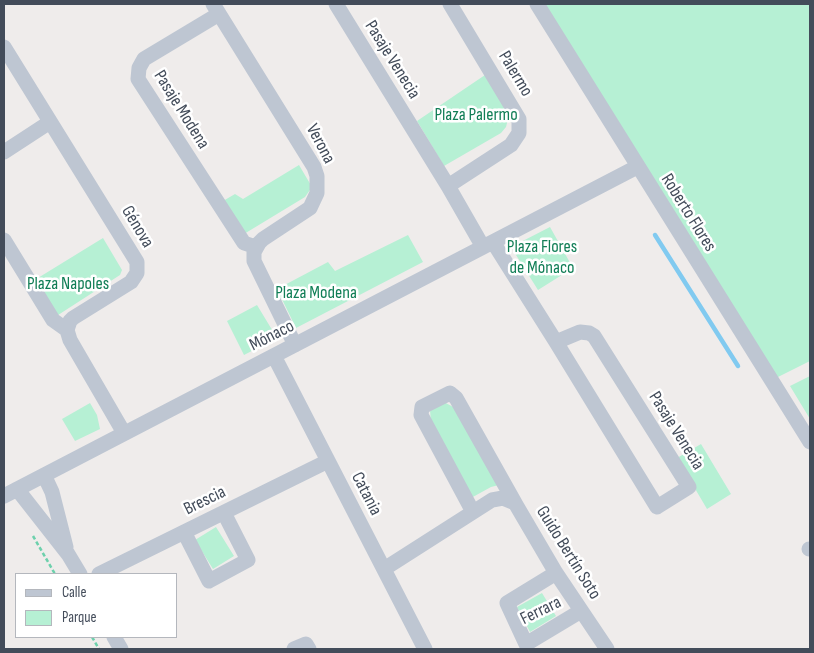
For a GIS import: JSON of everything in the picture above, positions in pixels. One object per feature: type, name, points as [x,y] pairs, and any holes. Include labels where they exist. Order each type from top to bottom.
[{"type":"street","name":"Pasaje Venecia","points":[[336,4],[448,186]]},
{"type":"street","name":"Palermo","points":[[448,186],[511,145],[519,133],[520,126],[516,112],[450,4]]},
{"type":"street","name":"Roberto Flores","points":[[537,4],[810,442]]},
{"type":"street","name":"Verona","points":[[216,9],[314,168],[317,176],[317,193],[310,208],[263,239],[256,247]]},
{"type":"street","name":"Pasaje Modena","points":[[216,9],[144,59],[139,68],[138,79],[244,243],[256,247]]},
{"type":"street","name":"Génova","points":[[4,46],[137,262],[138,268],[135,278],[131,282],[73,318],[67,330]]},
{"type":"street","points":[[4,152],[50,122]]},
{"type":"street","name":"Mónaco","points":[[10,493],[637,167]]},
{"type":"street","points":[[448,186],[488,245]]},
{"type":"street","points":[[4,240],[53,320],[67,330],[70,340],[124,433]]},
{"type":"street","name":"Pasaje Venecia","points":[[488,245],[556,342],[657,507],[689,487],[594,336],[589,333],[580,332],[556,342]]},
{"type":"street","points":[[256,247],[254,261],[295,345]]},
{"type":"street","name":"Catania","points":[[274,356],[425,649]]},
{"type":"street","points":[[473,512],[421,415],[422,407],[450,393],[456,398],[515,503]]},
{"type":"street","name":"Brescia","points":[[100,573],[328,461]]},
{"type":"street","points":[[44,475],[52,492],[68,554]]},
{"type":"street","points":[[10,493],[68,554],[79,573]]},
{"type":"street","name":"Guido Bertín Soto","points":[[384,569],[492,500],[502,498],[515,503],[556,573],[607,649]]},
{"type":"street","points":[[184,532],[209,580],[248,560],[224,513]]},
{"type":"street","name":"Ferrara","points":[[556,573],[507,603],[526,644],[581,611]]},
{"type":"street","points":[[115,638],[121,649]]},
{"type":"street","points":[[294,649],[306,644],[309,649]]},
{"type":"path","points":[[93,638],[99,649]]},
{"type":"green space","points":[[542,4],[810,4],[810,361],[772,380]]},
{"type":"green space","name":"Plaza Palermo","points":[[485,75],[509,115],[506,127],[501,133],[444,166],[417,121]]},
{"type":"green space","points":[[299,165],[312,187],[305,197],[244,234],[223,201],[235,194],[243,199]]},
{"type":"green space","name":"Plaza Flores de Mónaco","points":[[550,227],[573,268],[538,290],[511,247]]},
{"type":"green space","name":"Plaza Modena","points":[[408,235],[423,262],[296,328],[277,289],[328,262],[335,271]]},
{"type":"green space","name":"Plaza Napoles","points":[[103,238],[122,270],[120,275],[55,317],[33,281]]},
{"type":"green space","points":[[257,305],[277,338],[244,355],[227,321]]},
{"type":"green space","points":[[810,376],[810,419],[790,386]]},
{"type":"green space","points":[[444,402],[455,408],[499,485],[491,487],[471,498],[431,422],[430,410]]},
{"type":"green space","points":[[90,403],[97,415],[100,429],[75,441],[62,419]]},
{"type":"green space","points":[[701,444],[731,494],[707,509],[677,458]]},
{"type":"green space","points":[[216,527],[234,556],[213,569],[195,540]]},
{"type":"green space","points":[[542,593],[556,616],[530,632],[517,607]]},
{"type":"waterway","points":[[655,235],[738,366]]}]
